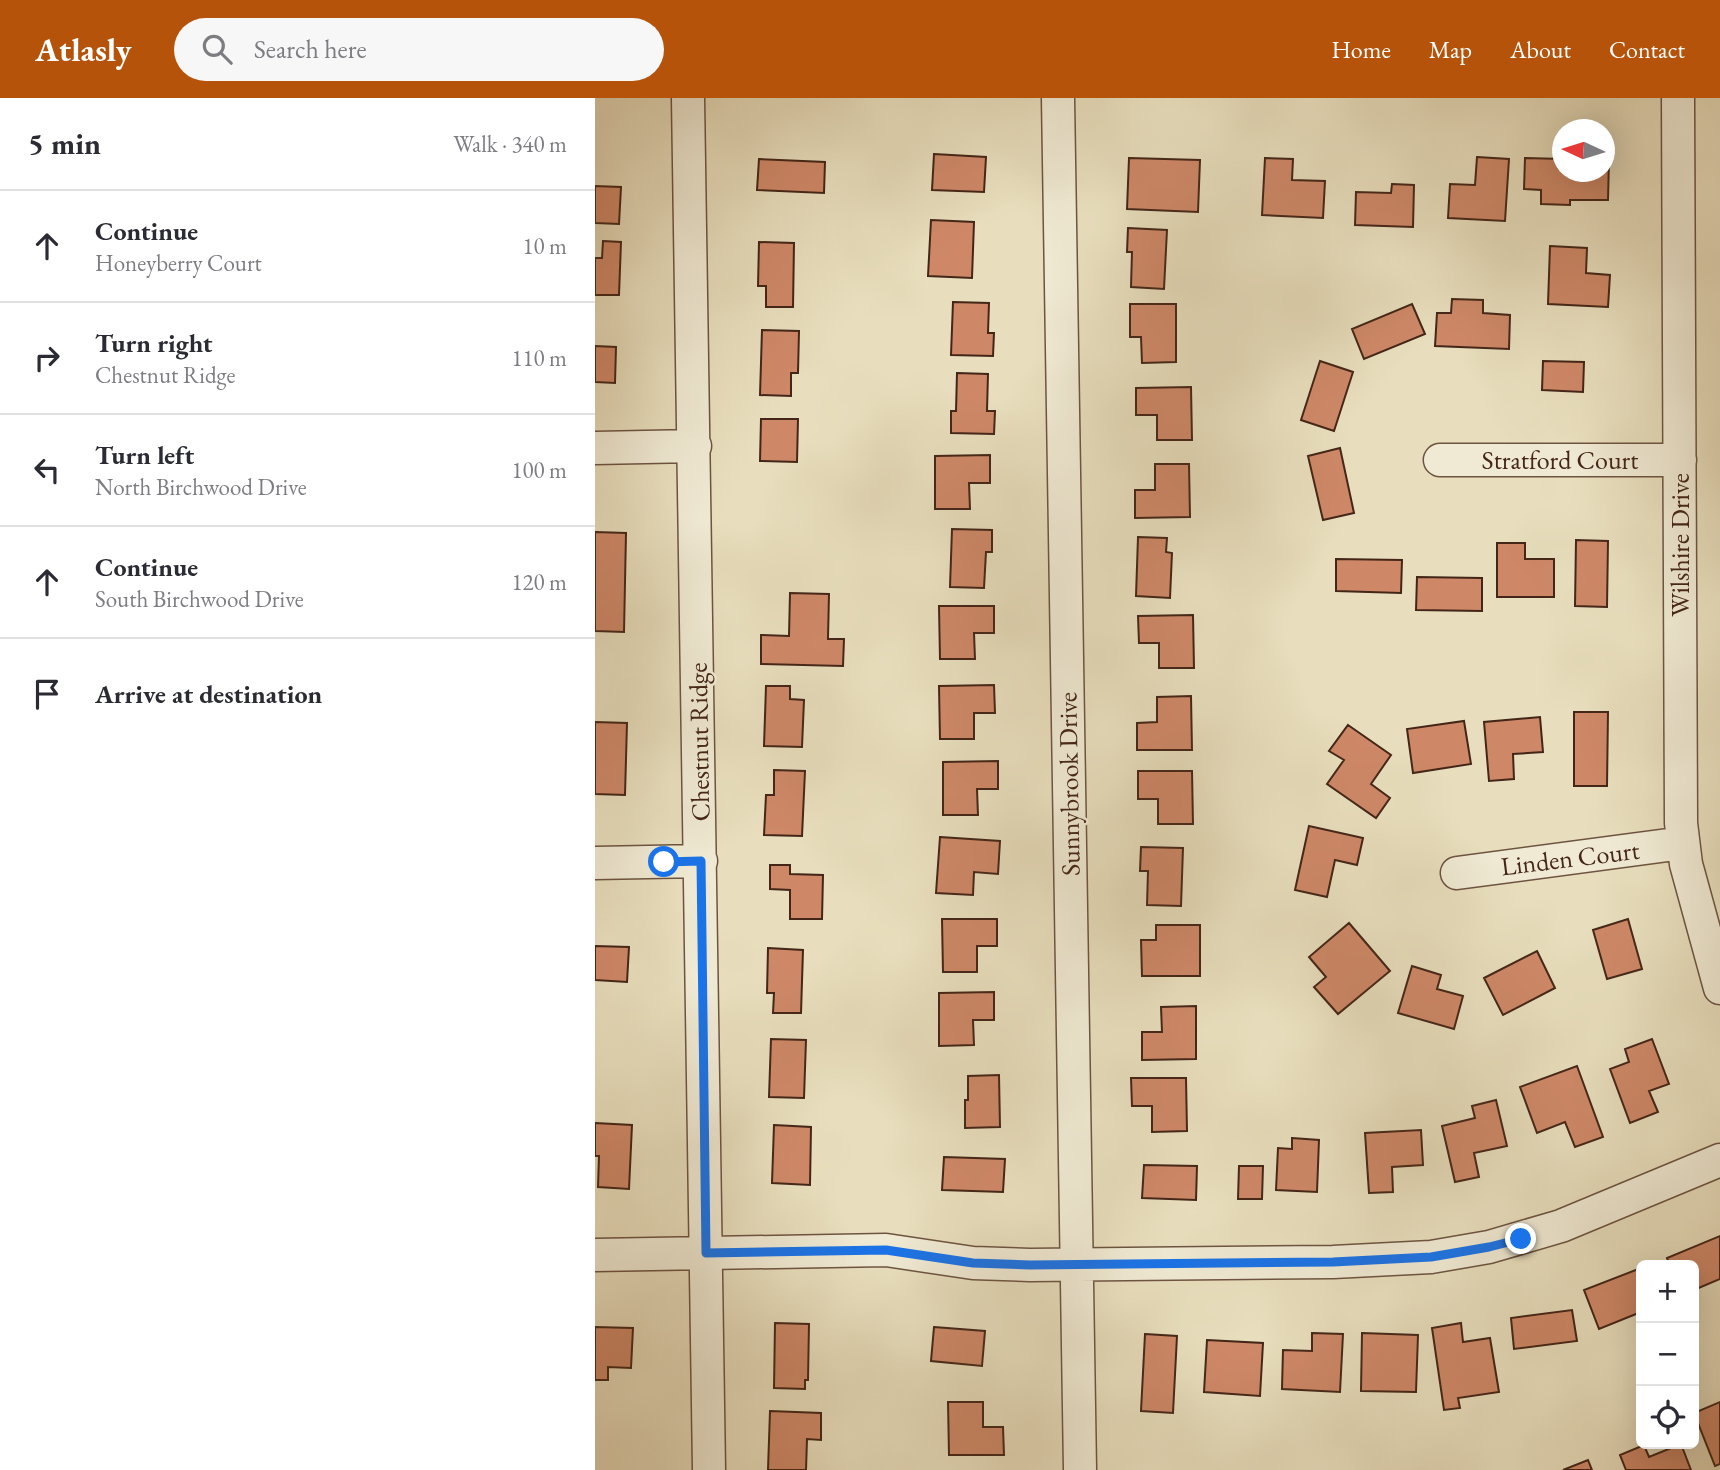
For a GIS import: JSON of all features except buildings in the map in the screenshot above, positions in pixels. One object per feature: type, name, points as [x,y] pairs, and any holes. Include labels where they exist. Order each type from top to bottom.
[{"type":"street","name":"Chestnut Ridge","points":[[688,98],[709,1470]]},
{"type":"street","name":"Sunnybrook Drive","points":[[1058,98],[1080,1470]]},
{"type":"street","name":"Wilshire Drive","points":[[1678,98],[1679,752],[1683,843],[1686,864],[1720,988]]},
{"type":"street","points":[[595,448],[695,446]]},
{"type":"street","name":"Stratford Court","points":[[1440,460],[1680,460]]},
{"type":"street","name":"Linden Court","points":[[1457,873],[1683,843]]},
{"type":"street","points":[[595,863],[701,861]]},
{"type":"street","points":[[595,1255],[886,1250],[973,1263],[1077,1265],[1333,1262],[1431,1257],[1489,1247],[1560,1226],[1720,1160]]},
{"type":"route","points":[[664,862],[701,861],[706,1253],[886,1250],[973,1263],[1030,1265],[1333,1262],[1431,1257],[1521,1239]]}]
